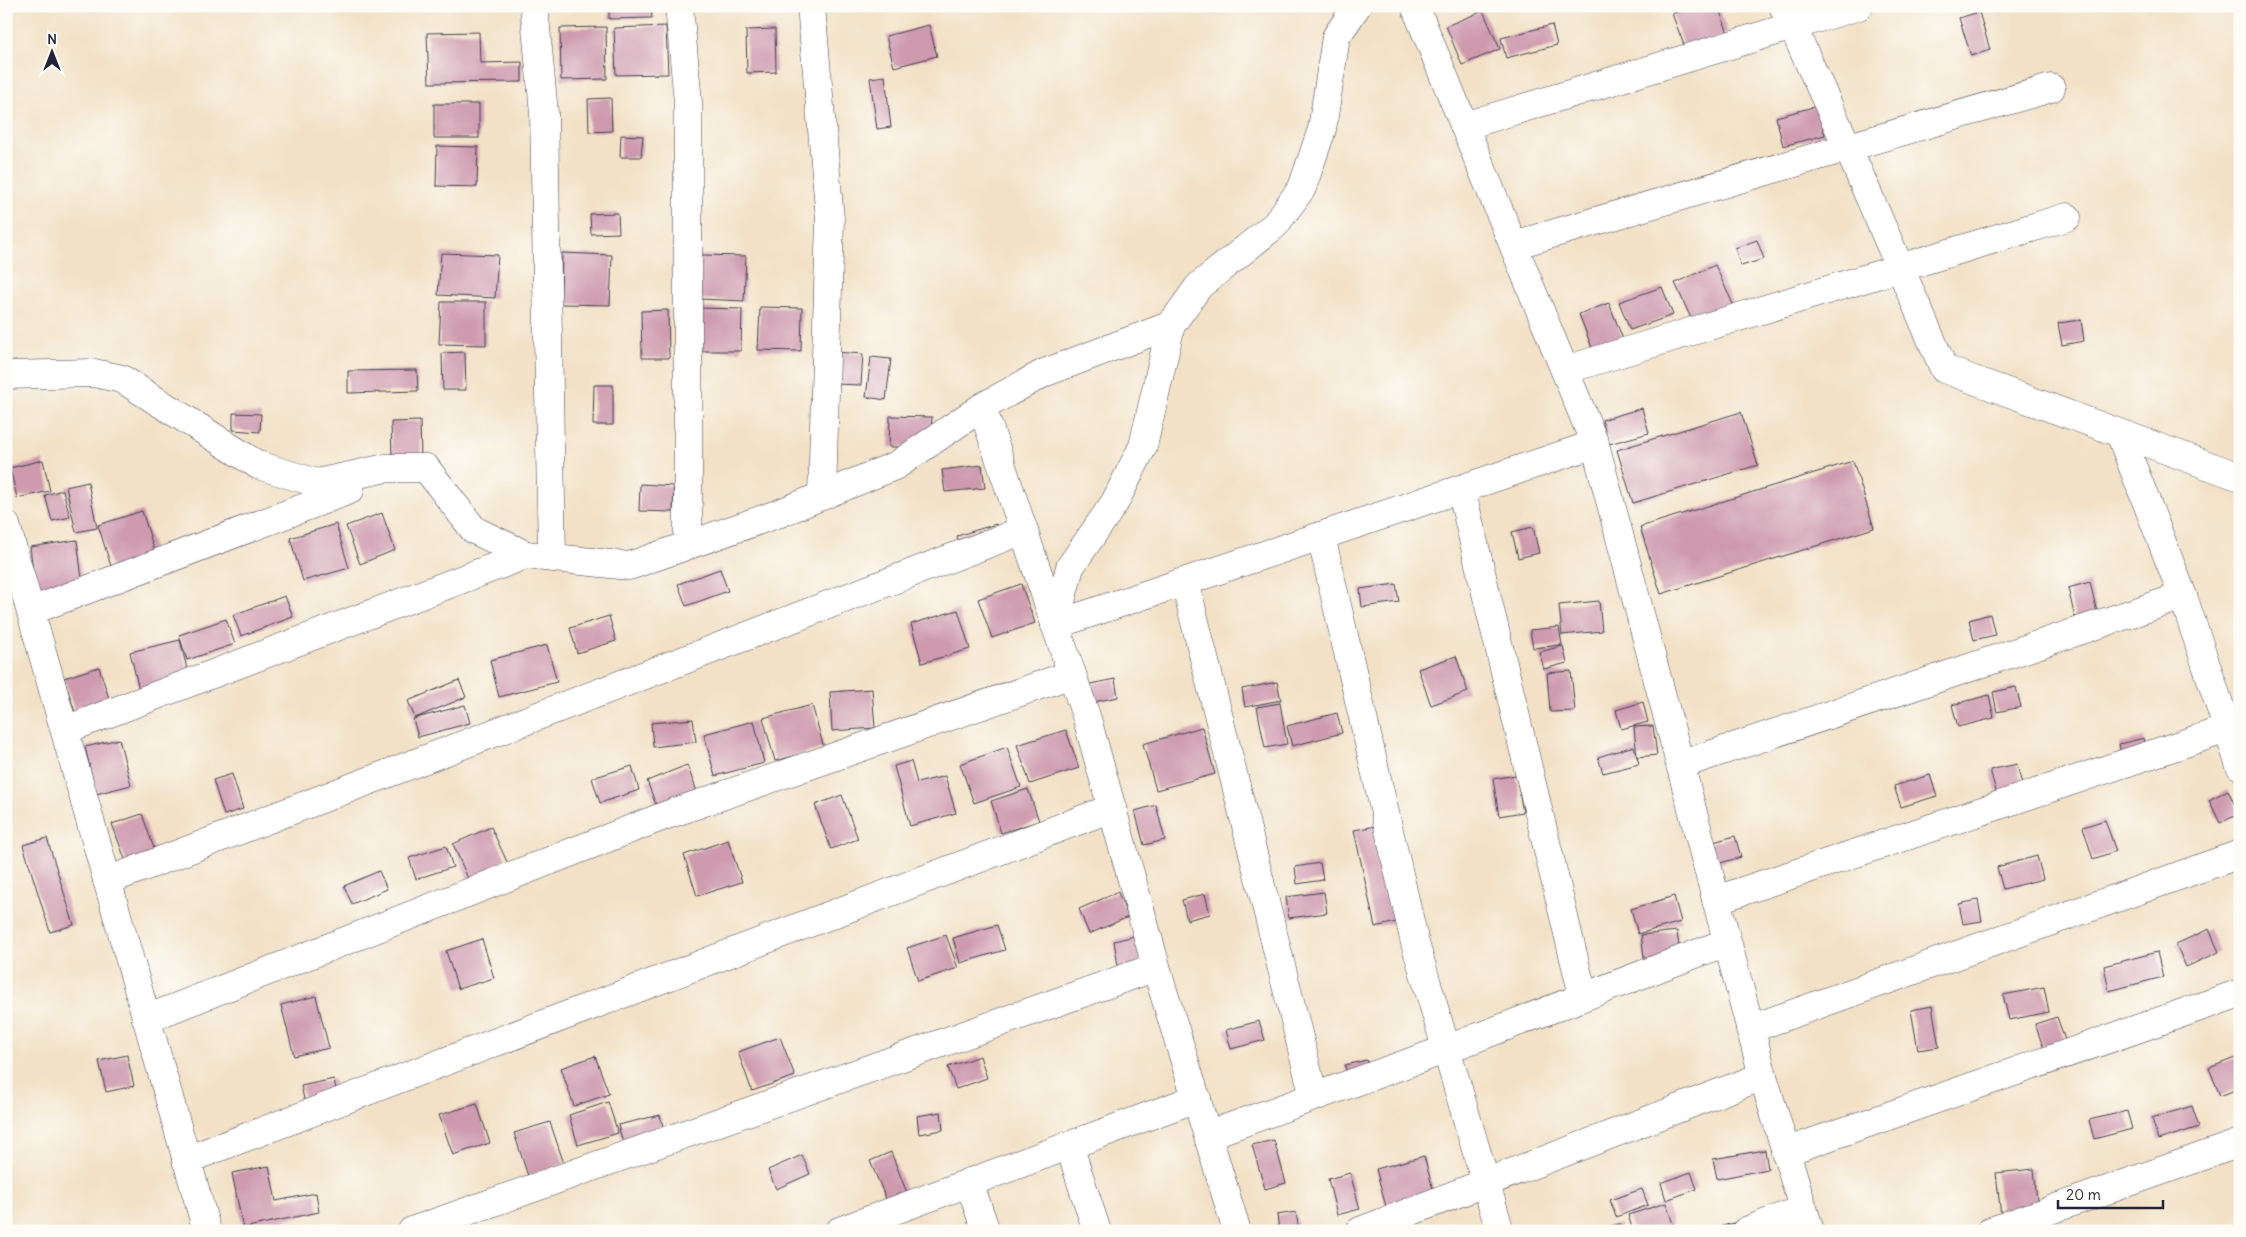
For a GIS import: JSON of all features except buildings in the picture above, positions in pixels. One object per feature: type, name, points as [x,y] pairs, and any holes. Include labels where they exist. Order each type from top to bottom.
[{"type":"street","points":[[534,6],[544,113],[539,556]]},
{"type":"street","points":[[679,6],[688,102],[688,545]]},
{"type":"street","points":[[812,6],[830,219],[822,496]]},
{"type":"street","points":[[1055,625],[1070,567],[1115,502],[1143,446],[1171,324],[1199,286],[1275,225],[1302,188],[1322,129],[1336,37],[1357,6]]},
{"type":"street","points":[[1415,6],[1595,444],[1762,1076],[1807,1220],[1746,1231]]},
{"type":"street","points":[[1464,126],[1787,17],[1858,6]]},
{"type":"street","points":[[1787,17],[1848,148],[1944,369],[2240,477]]},
{"type":"street","points":[[1514,245],[2051,88]]},
{"type":"street","points":[[1565,370],[2067,217]]},
{"type":"street","points":[[6,375],[94,373],[122,379],[258,465],[317,484],[386,468],[426,468],[474,530],[539,556],[629,566],[822,496],[897,465],[982,407],[1044,373],[1171,324]]},
{"type":"street","points":[[982,407],[1072,674],[1112,808],[1156,967],[1237,1231]]},
{"type":"street","points":[[2120,434],[2183,596],[2240,766]]},
{"type":"street","points":[[1055,625],[1595,444]]},
{"type":"street","points":[[31,611],[407,468]]},
{"type":"street","points":[[1461,489],[1583,996]]},
{"type":"street","points":[[6,525],[206,1231]]},
{"type":"street","points":[[108,880],[1024,530]]},
{"type":"street","points":[[1321,536],[1415,943],[1500,1231]]},
{"type":"street","points":[[64,730],[539,556]]},
{"type":"street","points":[[1185,582],[1314,1097]]},
{"type":"street","points":[[1680,765],[2183,596]]},
{"type":"street","points":[[146,1019],[664,816],[1072,674]]},
{"type":"street","points":[[1716,900],[2227,729]]},
{"type":"street","points":[[186,1160],[1112,808]]},
{"type":"street","points":[[1750,1029],[2240,854]]},
{"type":"street","points":[[1208,1135],[1447,1049],[1727,942]]},
{"type":"street","points":[[412,1231],[1156,967]]},
{"type":"street","points":[[1785,1152],[2240,993]]},
{"type":"street","points":[[1360,1231],[1762,1076]]},
{"type":"street","points":[[839,1231],[1196,1098]]},
{"type":"street","points":[[1991,1231],[2240,1143]]},
{"type":"street","points":[[1069,1145],[1096,1231]]},
{"type":"street","points":[[969,1182],[986,1231]]}]
